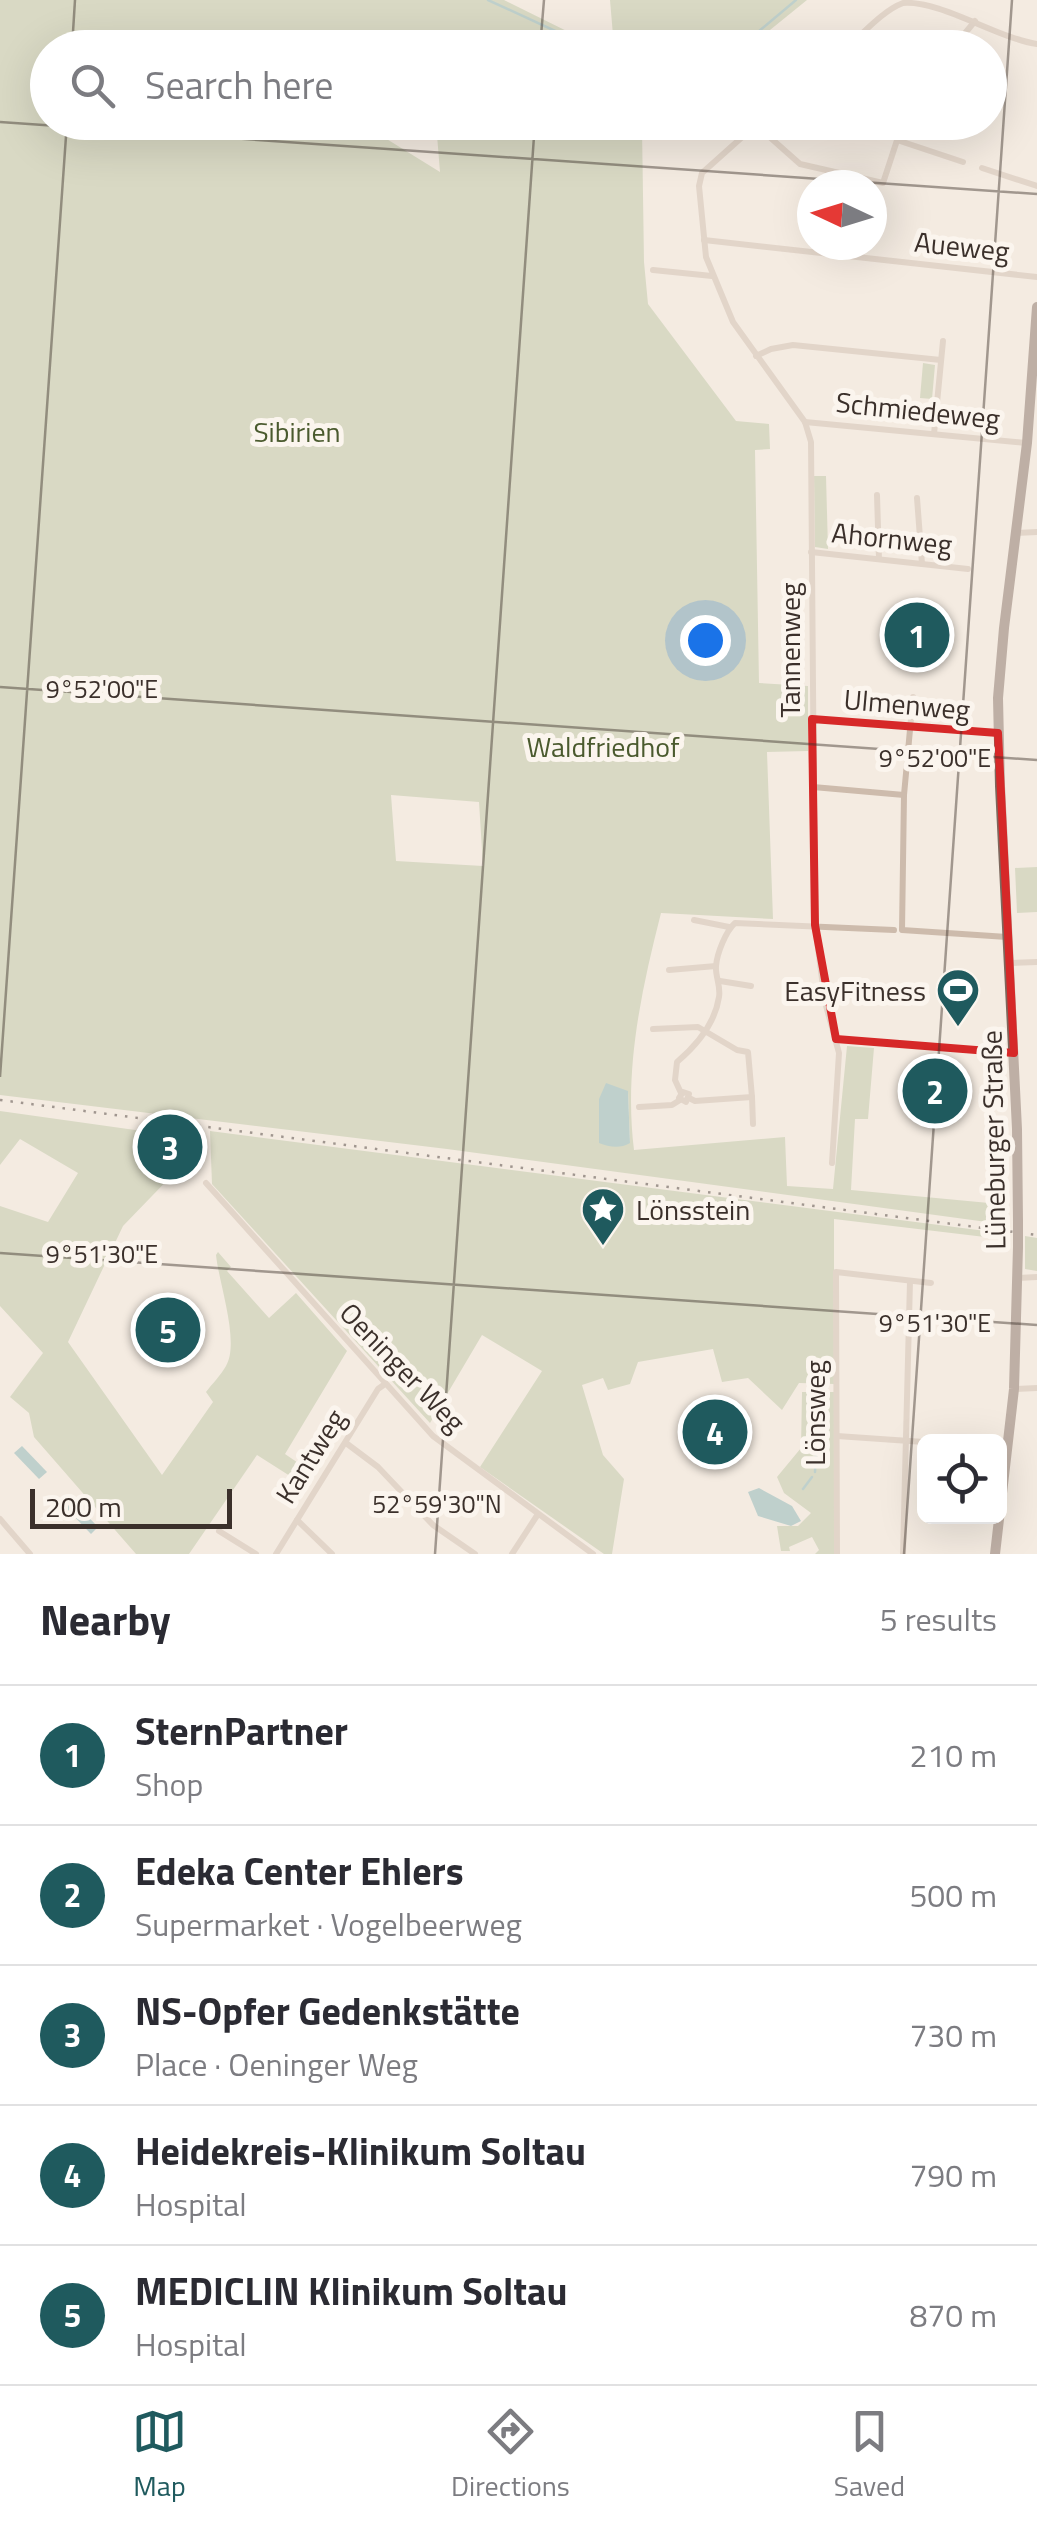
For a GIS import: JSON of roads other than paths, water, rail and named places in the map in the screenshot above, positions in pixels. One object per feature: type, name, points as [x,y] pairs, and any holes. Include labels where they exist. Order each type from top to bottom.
[{"type":"main road","name":"Lüneburger Straße","points":[[995,1554],[1014,1390],[1018,1278],[1014,1053],[998,733],[1000,660],[1035,370],[1037,307]]},
{"type":"street","points":[[869,30],[904,3],[936,3],[994,30]]},
{"type":"street","points":[[968,30],[975,21]]},
{"type":"street","points":[[1007,36],[1037,44]]},
{"type":"street","name":"Tannenweg","points":[[738,140],[706,166],[699,186],[712,276],[733,322],[805,422],[811,442],[815,925],[825,1002],[840,1063],[832,1163]]},
{"type":"street","points":[[775,140],[800,164],[883,183],[897,140],[963,162]]},
{"type":"street","points":[[982,168],[1037,186]]},
{"type":"street","name":"Aueweg","points":[[704,240],[1037,277]]},
{"type":"street","points":[[653,270],[712,276]]},
{"type":"street","points":[[934,434],[943,340]]},
{"type":"street","points":[[756,356],[792,345],[941,360]]},
{"type":"street","name":"Schmiedeweg","points":[[805,422],[1027,443]]},
{"type":"street","points":[[877,495],[879,559]]},
{"type":"street","points":[[917,498],[922,564]]},
{"type":"street","points":[[1016,533],[1037,532]]},
{"type":"street","name":"Ahornweg","points":[[811,552],[968,569]]},
{"type":"street","points":[[898,930],[913,697]]},
{"type":"street","name":"Ulmenweg","points":[[812,719],[998,733]]},
{"type":"street","points":[[813,787],[904,794]]},
{"type":"street","points":[[694,920],[729,927],[741,921],[1008,937]]},
{"type":"street","points":[[729,927],[716,966],[720,997],[707,1030],[677,1062],[675,1080],[684,1097],[696,1101],[752,1097]]},
{"type":"street","points":[[1010,964],[1037,962]]},
{"type":"street","points":[[669,970],[716,966]]},
{"type":"street","points":[[720,981],[751,986]]},
{"type":"street","points":[[653,1030],[698,1027],[737,1050],[748,1052],[753,1124]]},
{"type":"street","points":[[836,1039],[1014,1053]]},
{"type":"street","points":[[639,1107],[672,1104],[684,1097]]},
{"type":"street","name":"Oeninger Weg","points":[[206,1183],[443,1444],[593,1554]]},
{"type":"street","name":"Lönsweg","points":[[837,1554],[836,1272],[910,1282]]},
{"type":"street","points":[[1018,1278],[1037,1276]]},
{"type":"street","points":[[903,1554],[910,1282],[932,1283]]},
{"type":"street","name":"Kantweg","points":[[276,1554],[378,1389],[385,1384]]},
{"type":"street","points":[[1014,1390],[1037,1388]]},
{"type":"street","points":[[837,1436],[917,1441]]},
{"type":"street","points":[[346,1442],[378,1467],[432,1525],[475,1554]]},
{"type":"street","points":[[512,1554],[538,1514]]},
{"type":"street","points":[[0,1519],[30,1554]]},
{"type":"street","points":[[298,1520],[332,1554]]},
{"type":"street","points":[[219,1532],[256,1554]]},
{"type":"water","points":[[606,1083],[628,1091],[630,1143],[622,1146],[599,1143],[599,1099]]},
{"type":"water","points":[[22,1446],[47,1472],[39,1479],[14,1453]]},
{"type":"water","points":[[759,1488],[792,1506],[801,1521],[791,1526],[758,1516],[748,1492]]},
{"type":"water","points":[[73,1501],[98,1527],[91,1534],[66,1508]]},
{"type":"waterway","points":[[488,0],[553,30]]},
{"type":"waterway","points":[[760,30],[796,0]]},
{"type":"waterway","points":[[815,1472],[816,1453]]},
{"type":"waterway","points":[[803,1489],[812,1477]]},
{"type":"railway","points":[[0,1100],[1037,1235]]},
{"type":"place","name":"SternPartner","points":[[917,635]]},
{"type":"place","name":"EasyFitness","points":[[958,1028]]},
{"type":"place","name":"Edeka Center Ehlers","points":[[935,1091]]},
{"type":"place","name":"NS-Opfer Gedenkstätte","points":[[170,1147]]},
{"type":"place","name":"Lönsstein","points":[[603,1247]]},
{"type":"place","name":"MEDICLIN Klinikum Soltau","points":[[168,1330]]},
{"type":"place","name":"Heidekreis-Klinikum Soltau","points":[[715,1432]]},
{"type":"park label","name":"Sibirien","points":[[297,431]]},
{"type":"park label","name":"Waldfriedhof","points":[[603,746]]}]
